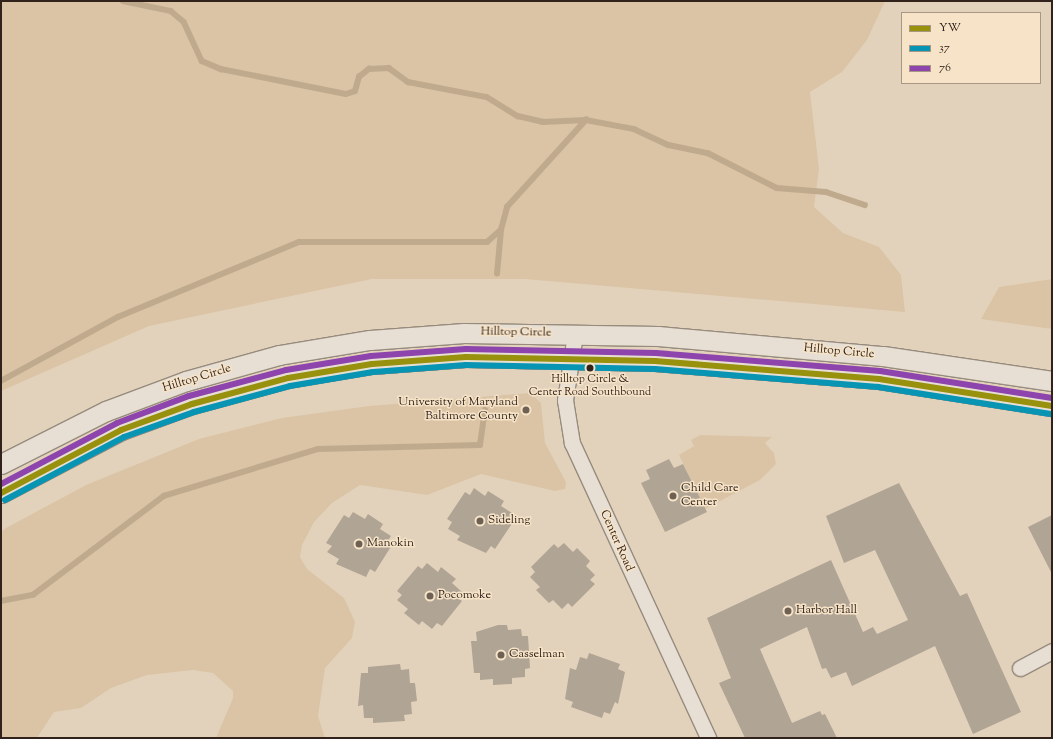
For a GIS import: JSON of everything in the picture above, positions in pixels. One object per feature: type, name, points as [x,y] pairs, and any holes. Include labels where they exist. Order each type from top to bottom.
[{"type":"street","name":"Hilltop Circle","points":[[1,464],[106,411],[186,381],[279,355],[370,340],[464,333],[658,336],[883,356],[1052,381]]},
{"type":"street","name":"Center Road","points":[[575,334],[565,400],[572,443],[708,738]]},
{"type":"street","name":"Hilltop Circle","points":[[1,493],[121,430],[192,404],[288,378],[372,364],[450,358],[572,359],[758,368],[878,379],[1052,406]]},
{"type":"street","points":[[1020,668],[1052,651]]},
{"type":"shaded area","points":[[1,1],[885,1],[867,40],[842,72],[810,92],[819,169],[814,207],[843,233],[879,247],[901,275],[905,312],[525,279],[372,279],[149,326],[1,391]]},
{"type":"shaded area","points":[[1052,279],[1052,329],[981,319],[999,287]]},
{"type":"shaded area","points":[[530,393],[541,403],[545,443],[566,482],[565,489],[555,491],[481,474],[427,495],[360,485],[332,503],[314,522],[302,545],[300,557],[307,569],[344,598],[355,622],[352,638],[325,668],[318,716],[325,738],[216,738],[233,698],[233,691],[213,673],[193,670],[147,675],[111,688],[81,708],[54,712],[37,738],[1,738],[1,532],[6,528],[86,485],[199,439],[282,418],[369,406]]},
{"type":"shaded area","points":[[700,435],[772,437],[765,443],[774,453],[776,464],[760,480],[705,509],[679,455],[694,446],[691,440]]},
{"type":"building","name":"Child Care Center","points":[[669,459],[674,468],[683,464],[707,512],[665,532],[641,483],[650,479],[646,470]]},
{"type":"building","name":"Harbor Hall","points":[[899,483],[960,596],[967,593],[1021,712],[973,734],[935,646],[852,686],[846,672],[831,678],[826,668],[822,669],[807,627],[760,649],[792,723],[820,711],[822,715],[825,714],[837,738],[745,738],[719,683],[731,678],[707,618],[831,560],[863,632],[873,627],[877,634],[908,620],[875,550],[844,563],[826,516]]},
{"type":"building","name":"Sideling","points":[[474,488],[485,496],[488,491],[504,501],[501,506],[512,513],[508,519],[513,522],[495,549],[491,546],[486,553],[457,540],[460,536],[448,529],[452,522],[447,519],[465,492],[470,495]]},
{"type":"building","name":"Manokin","points":[[353,512],[365,519],[368,514],[383,524],[380,529],[391,536],[387,542],[392,545],[375,572],[370,569],[366,577],[336,564],[339,559],[327,552],[332,546],[326,543],[344,515],[349,518]]},
{"type":"building","points":[[1052,515],[1052,574],[1028,527]]},
{"type":"building","points":[[564,543],[573,552],[577,548],[590,561],[586,566],[595,575],[590,580],[595,584],[572,607],[568,603],[562,609],[553,600],[549,603],[536,590],[540,587],[530,577],[535,572],[531,567],[554,544],[558,548]]},
{"type":"building","name":"Pocomoke","points":[[427,563],[438,572],[441,567],[456,579],[452,583],[462,592],[457,597],[462,601],[442,626],[437,623],[432,629],[422,621],[419,625],[404,613],[408,609],[397,600],[402,595],[397,591],[418,566],[422,569]]},
{"type":"building","name":"Casselman","points":[[498,625],[507,625],[508,630],[521,629],[522,636],[528,636],[530,668],[525,669],[525,677],[512,678],[512,684],[493,685],[493,679],[480,680],[480,673],[474,673],[471,641],[477,641],[476,632]]},
{"type":"building","points":[[589,653],[620,664],[618,669],[625,672],[618,704],[615,702],[610,714],[604,712],[602,718],[571,707],[573,702],[565,699],[570,668],[576,670],[580,657],[587,659]]},
{"type":"building","points":[[400,664],[401,670],[409,669],[410,683],[415,683],[417,701],[411,702],[412,714],[404,715],[405,721],[373,723],[373,718],[364,718],[363,705],[358,706],[361,673],[368,673],[368,667]]},
{"type":"waterway","points":[[123,1],[171,11],[184,22],[202,61],[221,69],[346,94],[355,91],[359,77],[369,69],[389,68],[408,82],[487,97],[518,116],[543,122],[586,120],[634,129],[669,145],[708,153],[777,188],[826,192],[865,205]]},
{"type":"waterway","points":[[1,381],[118,317],[299,242],[487,242],[501,230],[507,207],[586,120]]},
{"type":"waterway","points":[[497,274],[501,230]]},
{"type":"waterway","points":[[1,601],[33,595],[164,496],[318,449],[480,445],[485,410]]},
{"type":"transit line","name":"76","points":[[1,484],[117,423],[189,396],[286,370],[371,356],[466,349],[656,353],[880,371],[1052,398]]},
{"type":"transit line","name":"YW","points":[[1,493],[121,430],[192,404],[288,378],[372,364],[466,357],[655,361],[879,379],[1052,406]]},
{"type":"transit line","name":"37","points":[[5,500],[124,437],[194,412],[290,386],[373,372],[466,365],[655,369],[878,387],[1051,414]]},
{"type":"place","name":"Hilltop Circle & Center Road Southbound","points":[[590,368]]},
{"type":"place","name":"University of Maryland Baltimore County","points":[[526,410]]},
{"type":"place","name":"Child Care Center","points":[[673,496]]},
{"type":"place","name":"Sideling","points":[[480,521]]},
{"type":"place","name":"Manokin","points":[[359,544]]},
{"type":"place","name":"Pocomoke","points":[[430,596]]},
{"type":"place","name":"Harbor Hall","points":[[788,611]]},
{"type":"place","name":"Casselman","points":[[501,655]]}]
